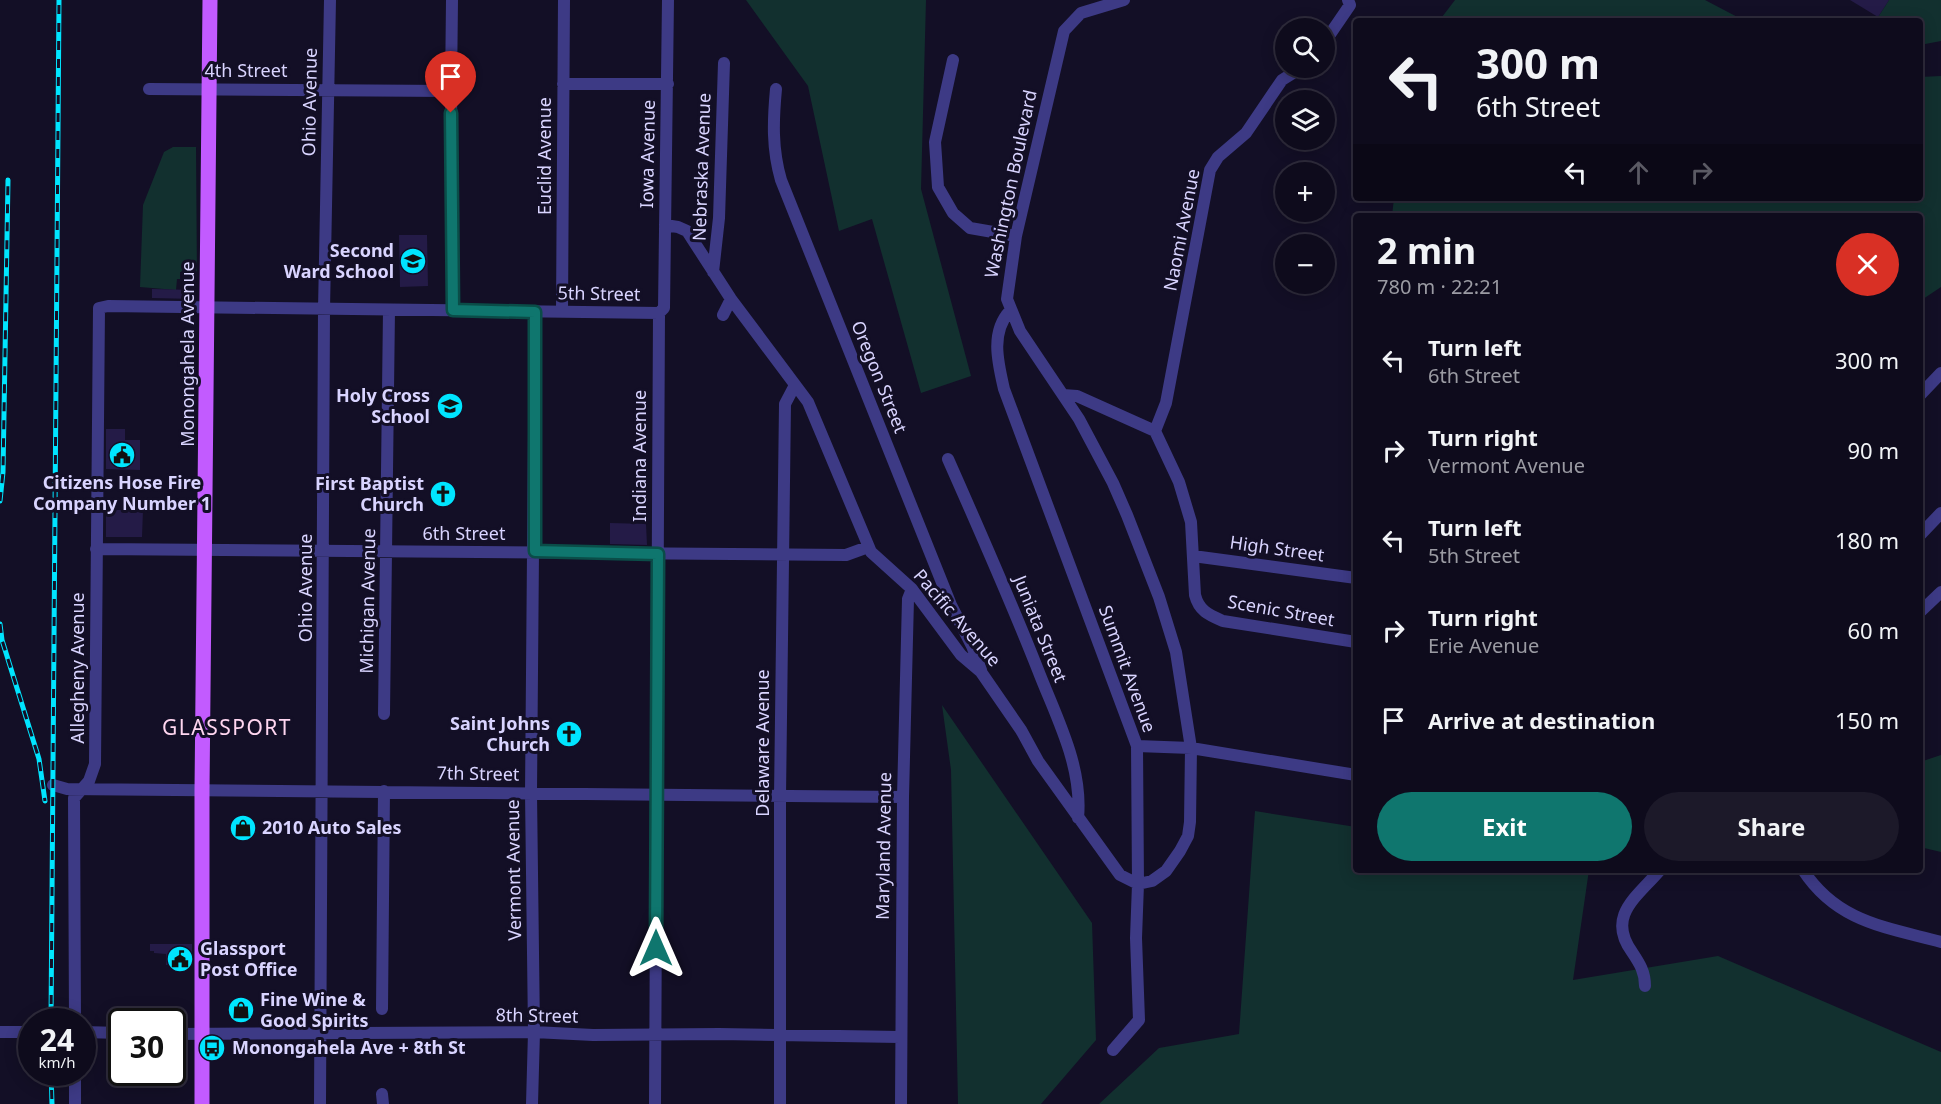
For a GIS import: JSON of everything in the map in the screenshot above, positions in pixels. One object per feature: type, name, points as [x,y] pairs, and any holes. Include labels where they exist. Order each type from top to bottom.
[{"type":"main road","name":"Monongahela Avenue","points":[[202,1104],[202,790],[210,0]]},
{"type":"street","name":"Ohio Avenue","points":[[320,1104],[325,551],[324,310],[330,0]]},
{"type":"street","points":[[452,0],[453,310]]},
{"type":"street","name":"Euclid Avenue","points":[[562,311],[564,0]]},
{"type":"street","name":"Iowa Avenue","points":[[661,310],[665,225],[668,0]]},
{"type":"street","name":"Washington Boulevard","points":[[1124,0],[1081,13],[1064,30],[1016,236],[1007,299],[1020,331],[1079,419],[1113,483],[1159,597],[1176,652],[1191,748]]},
{"type":"street","points":[[1335,27],[1350,6],[1348,0]]},
{"type":"street","points":[[953,60],[935,142],[938,187],[952,213],[970,228],[1016,236]]},
{"type":"street","name":"Nebraska Avenue","points":[[713,272],[718,229],[724,63]]},
{"type":"street","name":"Naomi Avenue","points":[[1155,431],[1166,403],[1210,170],[1218,157],[1246,133],[1285,78]]},
{"type":"street","points":[[563,84],[668,84]]},
{"type":"street","name":"4th Street","points":[[149,89],[451,91]]},
{"type":"street","name":"Oregon Street","points":[[776,89],[773,137],[775,160],[781,180],[951,605],[972,646],[981,672]]},
{"type":"street","name":"Pacific Avenue","points":[[665,225],[687,231],[731,299],[808,402],[867,547],[875,557],[912,589],[961,655],[981,672],[1078,818],[1120,876],[1138,884]]},
{"type":"street","points":[[723,315],[731,299]]},
{"type":"street","name":"5th Street","points":[[99,308],[535,312],[661,310]]},
{"type":"street","name":"Allegheny Avenue","points":[[75,1008],[74,798],[89,781],[95,764],[99,308]]},
{"type":"street","name":"Michigan Avenue","points":[[384,714],[389,310]]},
{"type":"street","name":"Indiana Avenue","points":[[655,1104],[661,310]]},
{"type":"street","name":"Summit Avenue","points":[[1010,311],[1003,318],[998,333],[998,359],[1004,389],[1137,746],[1136,938],[1139,1020],[1113,1050]]},
{"type":"street","name":"Vermont Avenue","points":[[532,1104],[534,1032],[531,793],[535,551],[535,312]]},
{"type":"street","points":[[1923,392],[1941,373]]},
{"type":"street","name":"Delaware Avenue","points":[[780,1104],[780,795],[785,404],[795,385]]},
{"type":"street","points":[[1063,395],[1077,396],[1155,431]]},
{"type":"street","name":"Scenic Street","points":[[1155,431],[1179,482],[1191,522],[1194,595],[1197,604],[1205,613],[1223,621],[1353,642]]},
{"type":"street","name":"Juniata Street","points":[[948,459],[1061,726],[1076,775],[1080,801],[1078,818]]},
{"type":"street","points":[[1923,532],[1941,513]]},
{"type":"street","name":"6th Street","points":[[96,549],[846,555],[867,547]]},
{"type":"street","name":"High Street","points":[[1193,556],[1353,578]]},
{"type":"street","name":"Maryland Avenue","points":[[901,1104],[903,797],[908,598],[912,589]]},
{"type":"street","points":[[1923,609],[1941,592]]},
{"type":"street","points":[[1137,746],[1191,748],[1353,775]]},
{"type":"street","points":[[1138,884],[1152,881],[1166,871],[1188,837],[1192,785],[1191,748]]},
{"type":"street","name":"7th Street","points":[[53,785],[67,789],[903,797]]},
{"type":"street","points":[[382,1009],[384,791]]},
{"type":"street","points":[[1645,986],[1643,968],[1623,940],[1621,921],[1625,910],[1657,873]]},
{"type":"street","points":[[1805,873],[1823,896],[1854,917],[1941,942]]},
{"type":"street","points":[[0,1032],[18,1032]]},
{"type":"street","name":"8th Street","points":[[186,1034],[534,1032],[900,1037]]},
{"type":"street","points":[[75,1086],[75,1104]]},
{"type":"green space","points":[[746,0],[926,0],[921,189],[971,376],[921,393],[872,219],[839,231],[808,86]]},
{"type":"green space","points":[[1455,0],[1705,0],[1739,18],[1441,18]]},
{"type":"green space","points":[[1889,0],[1941,0],[1941,41],[1923,44],[1923,18],[1878,17]]},
{"type":"green space","points":[[1941,76],[1941,287],[1923,299],[1923,213],[1392,213],[1394,201],[1923,201],[1923,77]]},
{"type":"green space","points":[[173,147],[196,147],[197,279],[188,278],[184,272],[180,272],[176,290],[140,287],[143,205],[164,152]]},
{"type":"green space","points":[[942,705],[1092,923],[1096,1040],[1041,1104],[958,1104],[951,770]]},
{"type":"green space","points":[[1941,755],[1941,852],[1923,848],[1923,761]]},
{"type":"green space","points":[[1255,811],[1353,827],[1353,873],[1589,873],[1573,980],[1718,956],[1941,1052],[1941,1104],[1099,1104],[1159,1048],[1239,1034]]},
{"type":"building","points":[[1850,0],[1889,0],[1878,17]]},
{"type":"building","name":"Second Ward School","points":[[399,235],[427,235],[428,286],[400,287]]},
{"type":"building","points":[[152,289],[195,290],[195,299],[152,298]]},
{"type":"building","name":"Citizens Hose Fire Company Number 1","points":[[106,429],[125,429],[125,440],[140,440],[140,470],[106,469]]},
{"type":"building","points":[[106,510],[143,510],[142,537],[106,537]]},
{"type":"building","points":[[610,523],[646,524],[647,545],[610,544]]},
{"type":"building","name":"Glassport Post Office","points":[[150,944],[192,944],[192,965],[166,965],[166,954],[150,951]]},
{"type":"railway","points":[[51,1008],[59,0]]},
{"type":"railway","points":[[0,501],[3,472],[8,180]]},
{"type":"railway","points":[[0,624],[2,640],[39,759],[45,801]]},
{"type":"railway","points":[[51,1086],[52,1104]]},
{"type":"place","name":"Second Ward School","points":[[413,261]]},
{"type":"place","name":"Holy Cross School","points":[[450,406]]},
{"type":"place","name":"Citizens Hose Fire Company Number 1","points":[[122,455]]},
{"type":"place","name":"First Baptist Church","points":[[443,494]]},
{"type":"place","name":"Saint Johns Church","points":[[569,734]]},
{"type":"place","name":"2010 Auto Sales","points":[[243,828]]},
{"type":"place","name":"Glassport Post Office","points":[[180,959]]},
{"type":"place","name":"Fine Wine & Good Spirits","points":[[241,1010]]},
{"type":"place","name":"Monongahela Ave + 8th St","points":[[212,1048]]},
{"type":"district","name":"GLASSPORT","points":[[227,728]]},
{"type":"route","points":[[451,113],[453,310],[535,312],[535,551],[658,554],[656,948]]}]
